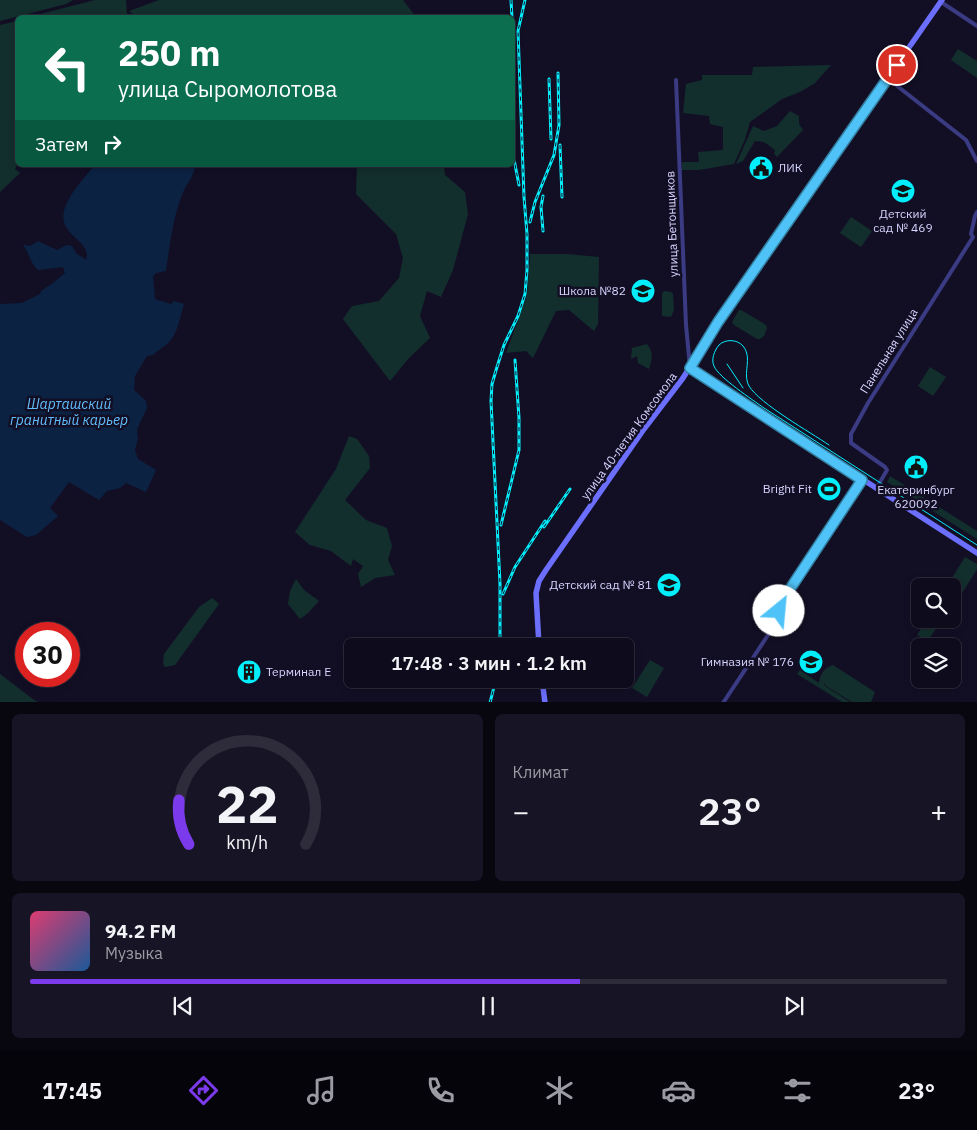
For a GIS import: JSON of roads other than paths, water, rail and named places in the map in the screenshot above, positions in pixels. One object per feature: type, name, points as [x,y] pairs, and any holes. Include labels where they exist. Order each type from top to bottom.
[{"type":"main road","name":"улица 40-летия Комсомола","points":[[539,638],[536,593],[539,581],[644,429],[684,378],[708,337],[941,1]]},
{"type":"main road","points":[[690,368],[977,553]]},
{"type":"main road","points":[[543,688],[545,702]]},
{"type":"street","points":[[941,1],[977,26]]},
{"type":"street","points":[[887,78],[966,140],[977,161]]},
{"type":"street","name":"улица Бетонщиков","points":[[676,80],[686,325],[690,368]]},
{"type":"street","name":"Панельная улица","points":[[876,489],[887,470],[851,443],[851,434],[868,403],[973,238],[970,234],[974,216],[977,212]]},
{"type":"street","points":[[723,702],[774,626],[781,604],[862,480]]},
{"type":"water","name":"Шарташский гранитный карьер","points":[[93,167],[195,167],[177,209],[166,271],[156,273],[153,276],[155,299],[171,304],[174,301],[184,304],[177,329],[172,338],[153,355],[147,356],[135,376],[134,390],[146,401],[147,408],[137,429],[138,439],[135,450],[138,459],[156,470],[146,492],[126,483],[120,488],[107,491],[99,500],[69,482],[50,508],[58,516],[36,535],[27,537],[0,520],[0,304],[22,303],[40,294],[41,291],[65,273],[63,267],[38,270],[23,245],[30,246],[38,241],[57,250],[67,245],[72,246],[76,253],[86,260],[87,253],[85,248],[66,227],[64,220],[66,205]]},
{"type":"tram line","points":[[829,445],[774,409],[755,393],[747,381],[747,355],[743,346],[738,342],[731,341],[719,345],[714,356],[714,366],[736,388],[977,545]]},
{"type":"tram line","points":[[727,364],[743,388]]},
{"type":"railway","points":[[511,0],[512,15]]},
{"type":"railway","points":[[500,638],[500,584],[491,401],[492,384],[497,367],[525,294],[527,234],[518,31],[525,0]]},
{"type":"railway","points":[[530,222],[535,202],[554,155],[559,125],[558,73]]},
{"type":"railway","points":[[549,79],[551,139]]},
{"type":"railway","points":[[560,145],[562,197]]},
{"type":"railway","points":[[515,164],[519,185]]},
{"type":"railway","points":[[543,196],[541,207],[543,231]]},
{"type":"railway","points":[[501,525],[519,450],[515,360]]},
{"type":"railway","points":[[544,527],[570,489]]},
{"type":"railway","points":[[503,594],[515,567],[545,521]]},
{"type":"railway","points":[[490,702],[494,688]]},
{"type":"place","name":"ЛИК","points":[[761,168]]},
{"type":"place","name":"Детский сад № 469","points":[[903,191]]},
{"type":"place","name":"Школа №82","points":[[643,291]]},
{"type":"place","name":"Екатеринбург 620092","points":[[916,467]]},
{"type":"place","name":"Bright Fit","points":[[829,489]]},
{"type":"place","name":"Детский сад № 81","points":[[669,585]]},
{"type":"place","name":"Гимназия № 176","points":[[811,662]]},
{"type":"place","name":"Терминал Е","points":[[249,672]]}]
